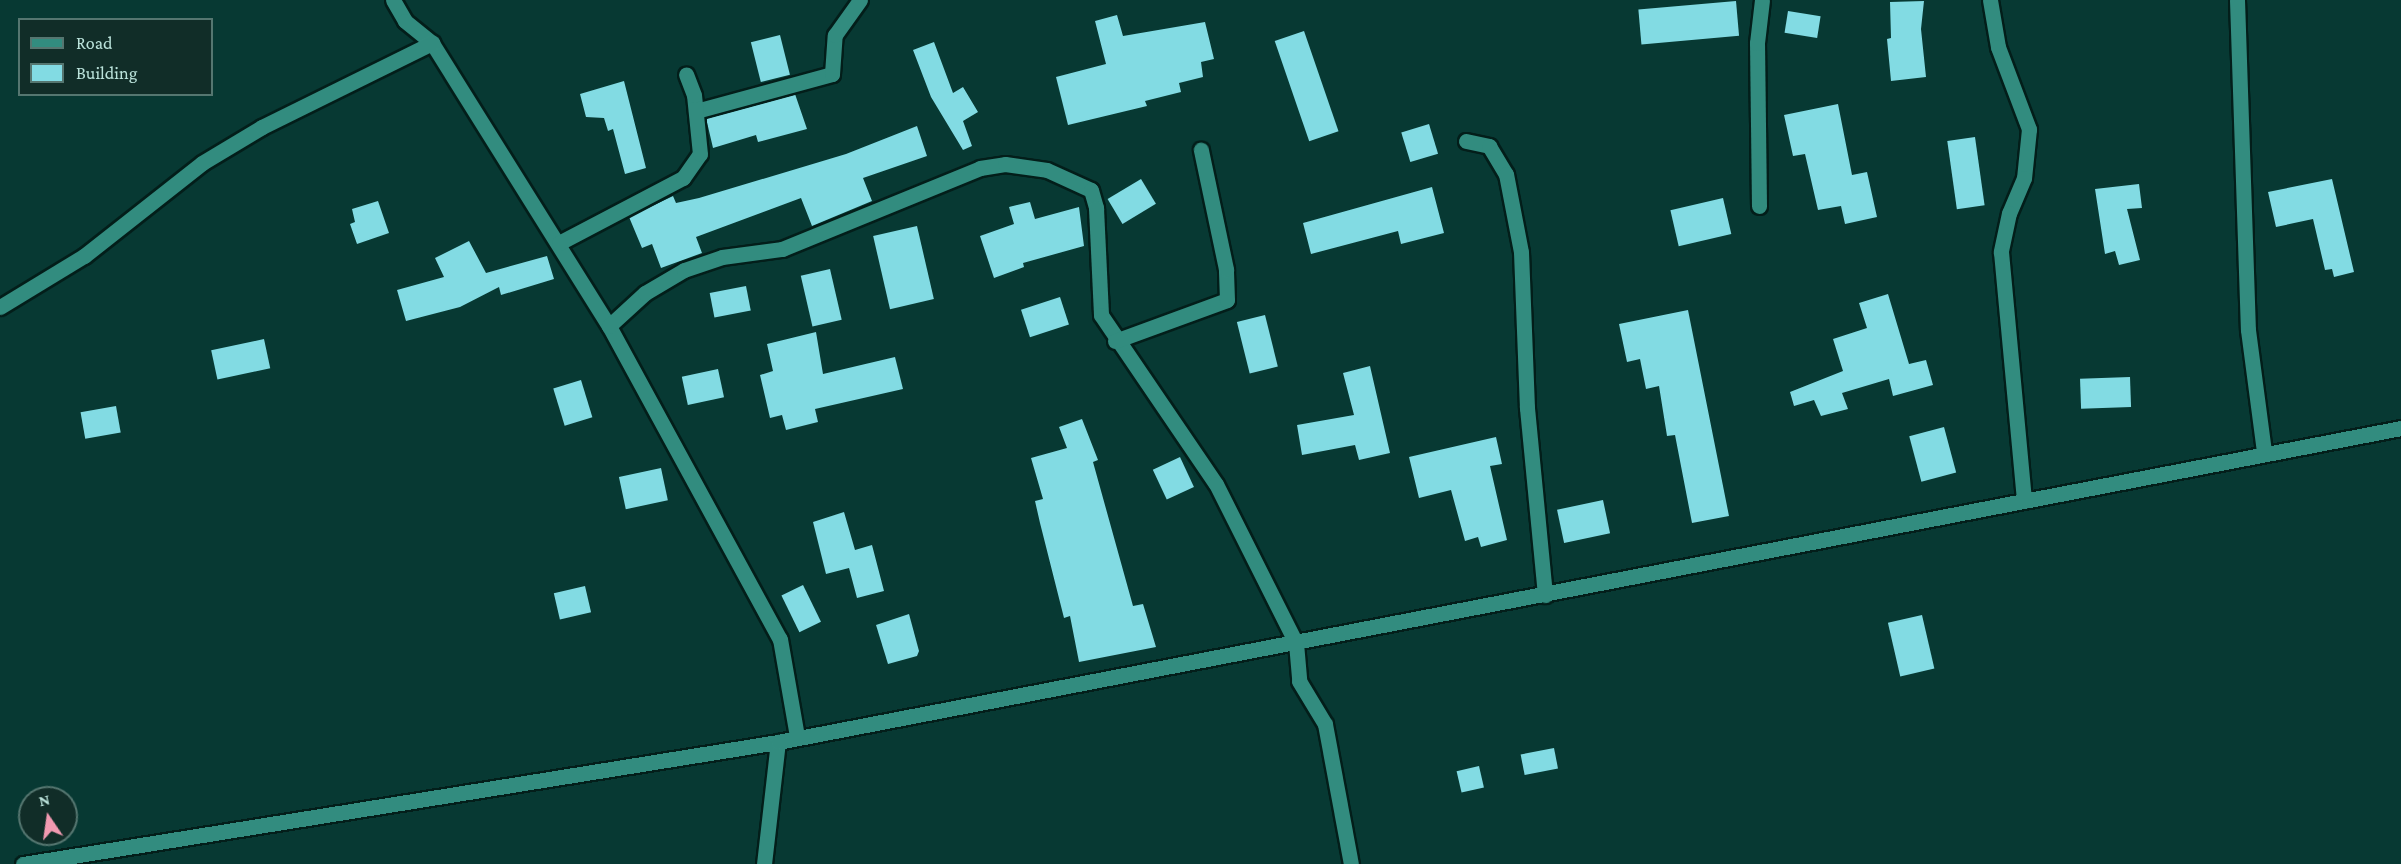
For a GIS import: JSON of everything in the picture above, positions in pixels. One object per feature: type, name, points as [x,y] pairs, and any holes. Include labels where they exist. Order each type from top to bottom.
[{"type":"street","points":[[393,0],[405,21],[432,43],[609,326],[780,639],[797,736]]},
{"type":"street","points":[[696,111],[832,74],[835,35],[860,0]]},
{"type":"street","points":[[1760,206],[1757,43],[1762,0]]},
{"type":"street","points":[[1990,0],[2001,55],[2029,129],[2024,178],[2009,213],[2001,252],[2025,501]]},
{"type":"street","points":[[2237,0],[2248,330],[2264,452]]},
{"type":"street","points":[[0,307],[84,256],[202,163],[262,127],[432,43]]},
{"type":"street","points":[[559,243],[683,178],[700,154],[696,111],[686,74]]},
{"type":"street","points":[[1466,141],[1489,146],[1506,174],[1521,252],[1527,408],[1545,595]]},
{"type":"street","points":[[1115,342],[1227,300],[1226,269],[1202,150]]},
{"type":"street","points":[[609,326],[645,293],[684,270],[722,256],[782,249],[950,178],[1005,164],[1047,170],[1091,190],[1096,208],[1098,298],[1115,342],[1136,364],[1216,484],[1296,643],[1299,681],[1325,724],[1351,864]]},
{"type":"street","points":[[23,864],[778,742],[797,736],[1545,595],[2264,452],[2401,428]]},
{"type":"street","points":[[764,864],[778,742]]},
{"type":"building","points":[[1736,1],[1739,36],[1641,44],[1638,10]]},
{"type":"building","points":[[1924,1],[1921,29],[1926,77],[1891,81],[1887,39],[1891,38],[1890,2]]},
{"type":"building","points":[[1788,11],[1821,16],[1817,38],[1785,33]]},
{"type":"building","points":[[1117,15],[1123,36],[1205,22],[1214,59],[1201,62],[1203,77],[1179,83],[1181,92],[1145,101],[1147,106],[1068,125],[1056,77],[1106,64],[1095,21]]},
{"type":"building","points":[[1304,31],[1339,131],[1309,141],[1275,41]]},
{"type":"building","points":[[780,35],[790,75],[761,82],[751,42]]},
{"type":"building","points":[[934,42],[953,93],[963,87],[978,112],[963,121],[972,146],[963,150],[931,97],[913,50]]},
{"type":"building","points":[[624,81],[646,168],[625,174],[613,129],[608,131],[604,118],[586,117],[580,94]]},
{"type":"building","points":[[795,94],[807,129],[758,142],[756,135],[713,148],[706,118]]},
{"type":"building","points":[[1838,104],[1852,175],[1867,172],[1877,217],[1845,224],[1841,206],[1818,210],[1805,154],[1793,156],[1784,115]]},
{"type":"building","points":[[1429,124],[1438,154],[1410,162],[1401,132]]},
{"type":"building","points":[[917,126],[927,156],[863,178],[872,201],[812,226],[801,198],[696,237],[702,253],[661,268],[652,244],[642,248],[629,217],[673,196],[676,203],[699,198],[846,154]]},
{"type":"building","points":[[1975,137],[1985,205],[1957,209],[1947,141]]},
{"type":"building","points":[[1141,179],[1156,204],[1123,224],[1108,199]]},
{"type":"building","points":[[2332,179],[2354,272],[2334,277],[2332,269],[2325,270],[2313,219],[2276,227],[2268,192]]},
{"type":"building","points":[[2139,184],[2142,208],[2127,209],[2140,260],[2119,265],[2115,251],[2105,254],[2095,189]]},
{"type":"building","points":[[1432,187],[1444,233],[1401,244],[1398,231],[1311,254],[1303,223]]},
{"type":"building","points":[[1723,198],[1731,234],[1679,246],[1670,210]]},
{"type":"building","points":[[378,201],[389,233],[357,244],[350,224],[355,222],[352,209]]},
{"type":"building","points":[[1030,202],[1035,219],[1079,207],[1084,246],[1023,263],[1024,267],[994,278],[980,236],[1014,224],[1009,207]]},
{"type":"building","points":[[917,226],[934,299],[890,309],[873,236]]},
{"type":"building","points":[[469,241],[486,273],[547,256],[554,279],[501,295],[499,287],[460,307],[406,321],[397,290],[444,277],[435,258]]},
{"type":"building","points":[[830,269],[842,320],[812,326],[801,276]]},
{"type":"building","points":[[746,286],[751,311],[714,318],[710,293]]},
{"type":"building","points":[[1888,294],[1909,364],[1926,360],[1933,385],[1893,396],[1889,379],[1842,393],[1848,409],[1821,416],[1814,400],[1794,406],[1790,392],[1843,371],[1833,339],[1867,328],[1859,303]]},
{"type":"building","points":[[1060,297],[1069,325],[1030,337],[1021,310]]},
{"type":"building","points":[[1688,310],[1729,516],[1692,523],[1675,435],[1667,436],[1659,386],[1646,389],[1640,359],[1627,362],[1619,324]]},
{"type":"building","points":[[1265,315],[1278,366],[1250,373],[1237,322]]},
{"type":"building","points":[[816,332],[823,374],[895,357],[903,389],[815,409],[818,422],[786,430],[782,415],[770,418],[760,375],[773,371],[767,344]]},
{"type":"building","points":[[264,339],[270,368],[217,380],[211,350]]},
{"type":"building","points":[[1370,366],[1390,453],[1359,460],[1355,445],[1302,455],[1297,425],[1354,415],[1343,373]]},
{"type":"building","points":[[718,369],[724,397],[688,405],[682,377]]},
{"type":"building","points":[[2130,377],[2131,407],[2081,409],[2080,379]]},
{"type":"building","points":[[581,380],[592,417],[565,426],[553,388]]},
{"type":"building","points":[[116,406],[121,433],[85,439],[81,412]]},
{"type":"building","points":[[1082,419],[1098,460],[1093,462],[1133,606],[1143,604],[1156,647],[1079,662],[1070,616],[1064,618],[1040,523],[1035,501],[1043,499],[1031,458],[1067,448],[1059,427]]},
{"type":"building","points":[[1944,427],[1956,472],[1921,482],[1909,436]]},
{"type":"building","points":[[1496,437],[1502,464],[1490,466],[1507,540],[1481,547],[1478,537],[1465,541],[1451,490],[1419,498],[1409,457]]},
{"type":"building","points":[[1180,457],[1194,487],[1167,500],[1153,470]]},
{"type":"building","points":[[661,468],[668,500],[626,509],[619,477]]},
{"type":"building","points":[[1603,500],[1610,533],[1564,543],[1557,510]]},
{"type":"building","points":[[844,512],[855,550],[872,545],[884,591],[857,598],[849,568],[826,574],[813,522]]},
{"type":"building","points":[[803,585],[821,622],[799,632],[781,596]]},
{"type":"building","points":[[585,586],[591,612],[560,620],[554,593]]},
{"type":"building","points":[[909,614],[919,651],[917,656],[888,664],[876,625]]},
{"type":"building","points":[[1922,615],[1934,669],[1900,676],[1888,623]]},
{"type":"building","points":[[1554,748],[1558,769],[1525,775],[1521,754]]},
{"type":"building","points":[[1479,766],[1484,787],[1462,793],[1457,771]]}]
